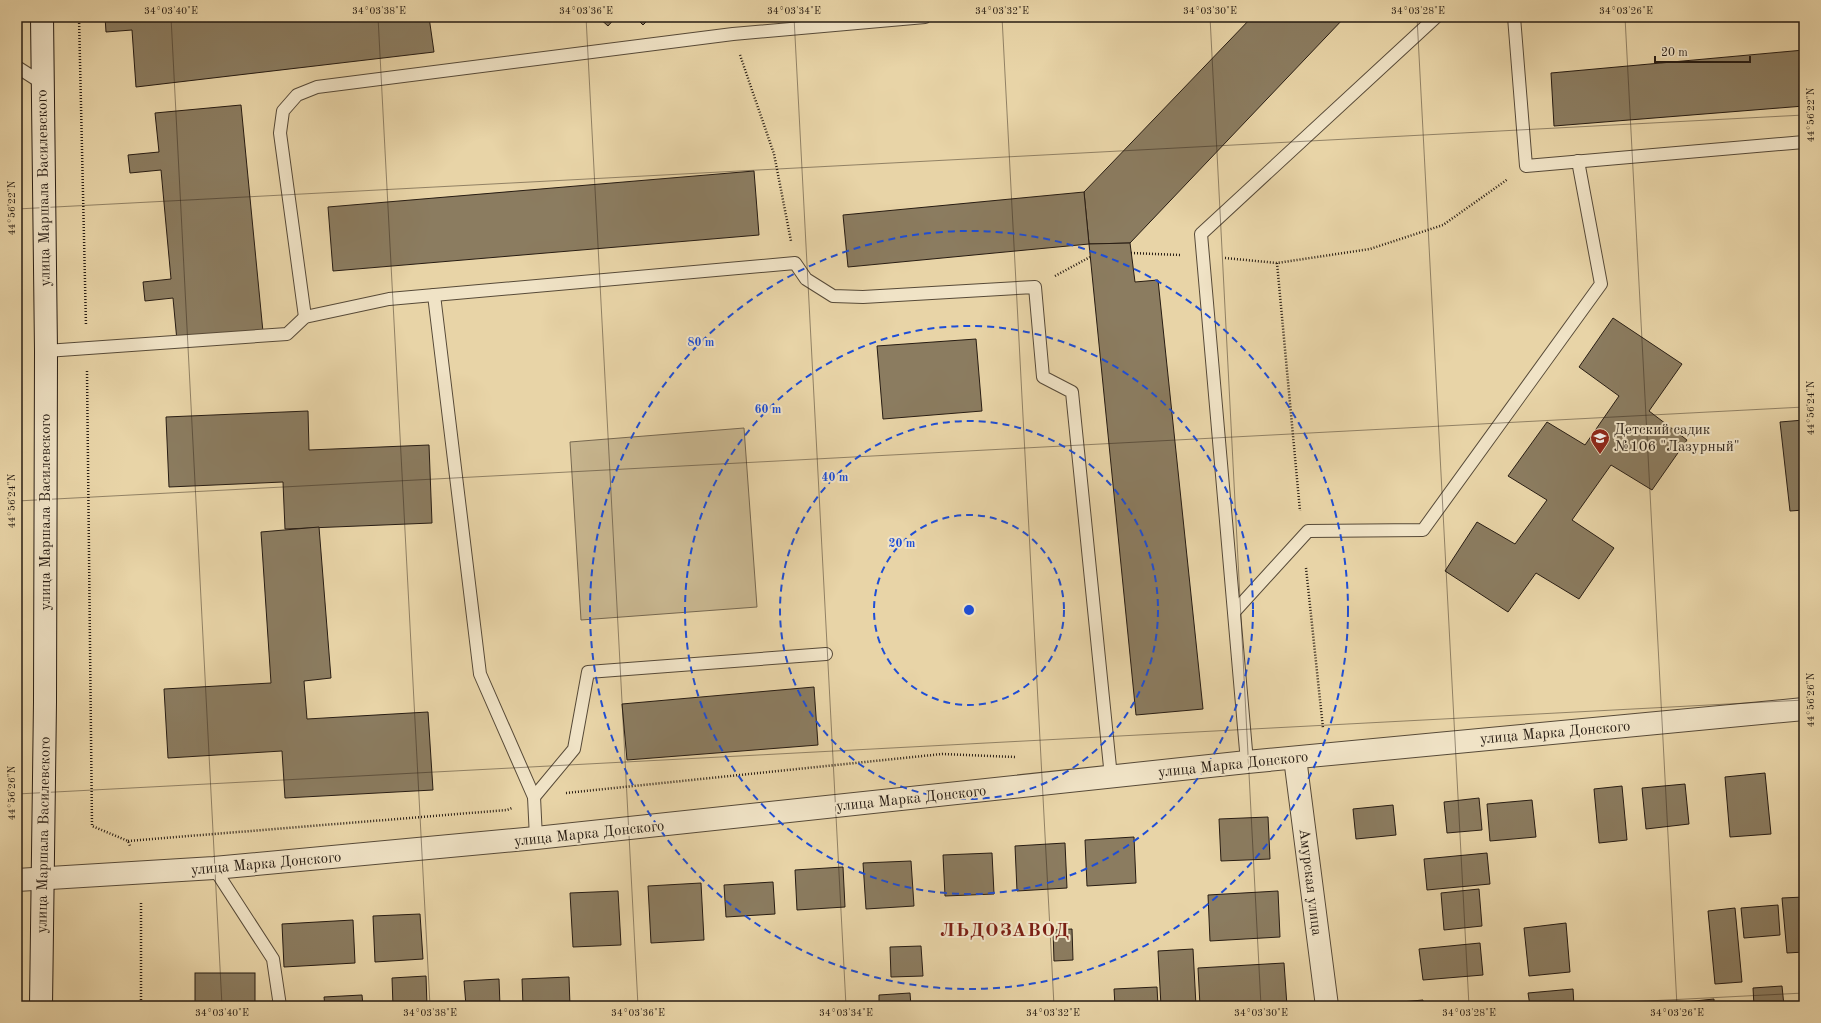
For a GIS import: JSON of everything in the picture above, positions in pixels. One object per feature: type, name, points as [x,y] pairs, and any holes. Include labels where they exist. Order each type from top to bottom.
[{"type":"street","name":"улица Маршала Василевского","points":[[41,1006],[45,702],[46,351],[42,17]]},
{"type":"street","name":"улица Марка Донского","points":[[17,880],[42,880],[214,868],[536,838],[1247,762],[1804,709]]},
{"type":"street","name":"Амурская улица","points":[[1295,758],[1327,1006]]},
{"type":"lane","points":[[305,318],[280,133],[283,111],[297,95],[317,87],[733,34],[925,17]]},
{"type":"lane","points":[[1247,762],[1201,234],[1436,17]]},
{"type":"lane","points":[[1514,17],[1526,166],[1804,142]]},
{"type":"lane","points":[[17,67],[42,83]]},
{"type":"lane","points":[[1234,611],[1308,531],[1423,530],[1601,284],[1578,161]]},
{"type":"lane","points":[[46,351],[87,350],[288,334],[305,318],[389,299],[795,263],[806,279],[833,296],[863,297],[1035,287],[1044,377],[1072,392],[1111,777]]},
{"type":"lane","points":[[434,296],[480,674],[534,797],[536,838]]},
{"type":"lane","points":[[534,797],[574,749],[588,672],[826,654]]},
{"type":"lane","points":[[214,868],[273,958],[280,1006]]},
{"type":"path","points":[[79,17],[87,350],[92,826],[128,841],[141,873],[141,1006]]},
{"type":"path","points":[[733,34],[774,154],[795,263]]},
{"type":"path","points":[[1131,253],[1204,256],[1277,263],[1370,249],[1443,225],[1526,166]]},
{"type":"path","points":[[1035,287],[1090,257]]},
{"type":"path","points":[[1277,263],[1302,538],[1324,732]]},
{"type":"shaded area","points":[[744,428],[757,607],[581,620],[570,442]]},
{"type":"shaded area","points":[[19,944],[20,1006],[17,1006],[17,945]]},
{"type":"building","points":[[105,17],[429,17],[434,52],[136,87],[132,30],[106,32]]},
{"type":"building","points":[[598,17],[616,17],[608,26]]},
{"type":"building","points":[[635,17],[651,17],[643,25]]},
{"type":"building","points":[[1252,17],[1345,17],[1130,243],[1089,244],[1084,192]]},
{"type":"building","points":[[1804,50],[1804,106],[1554,126],[1551,73]]},
{"type":"building","points":[[241,105],[263,332],[177,341],[173,298],[145,301],[143,282],[171,279],[161,170],[130,173],[128,155],[159,152],[155,113]]},
{"type":"building","points":[[754,171],[759,235],[333,271],[328,207]]},
{"type":"building","points":[[1084,192],[1089,244],[848,267],[843,215]]},
{"type":"building","points":[[1130,243],[1135,282],[1158,280],[1203,709],[1136,715],[1089,244]]},
{"type":"building","name":"Детский садик №106 \"Лазурный\"","points":[[1613,318],[1682,364],[1649,411],[1687,440],[1652,490],[1611,465],[1572,520],[1614,548],[1579,599],[1536,573],[1508,612],[1445,571],[1477,522],[1515,544],[1547,500],[1508,476],[1547,422],[1585,445],[1619,396],[1579,367]]},
{"type":"building","points":[[976,339],[982,411],[883,419],[877,346]]},
{"type":"building","points":[[308,411],[309,450],[429,445],[432,523],[285,529],[283,482],[169,487],[166,417]]},
{"type":"building","points":[[1804,420],[1804,510],[1790,511],[1780,422]]},
{"type":"building","points":[[319,527],[331,678],[304,681],[307,719],[428,712],[433,790],[285,798],[282,751],[168,758],[164,689],[271,683],[261,532]]},
{"type":"building","points":[[814,687],[818,745],[627,760],[622,704]]},
{"type":"building","points":[[1765,773],[1771,834],[1730,837],[1725,777]]},
{"type":"building","points":[[1685,784],[1689,824],[1646,829],[1642,788]]},
{"type":"building","points":[[1622,786],[1627,840],[1599,843],[1594,789]]},
{"type":"building","points":[[1479,798],[1482,830],[1447,833],[1444,802]]},
{"type":"building","points":[[1532,800],[1536,837],[1490,841],[1487,804]]},
{"type":"building","points":[[1393,805],[1396,835],[1356,839],[1353,809]]},
{"type":"building","points":[[1268,817],[1270,859],[1221,861],[1219,819]]},
{"type":"building","points":[[1134,837],[1136,883],[1087,886],[1085,840]]},
{"type":"building","points":[[1065,843],[1067,888],[1017,891],[1015,846]]},
{"type":"building","points":[[992,853],[994,894],[945,896],[943,855]]},
{"type":"building","points":[[1487,853],[1490,884],[1427,890],[1424,859]]},
{"type":"building","points":[[911,861],[914,906],[866,909],[863,863]]},
{"type":"building","points":[[843,867],[845,907],[797,910],[795,870]]},
{"type":"building","points":[[773,882],[775,914],[726,917],[724,885]]},
{"type":"building","points":[[701,883],[704,940],[651,943],[648,886]]},
{"type":"building","points":[[1479,889],[1482,926],[1444,930],[1441,893]]},
{"type":"building","points":[[618,891],[621,945],[573,947],[570,893]]},
{"type":"building","points":[[1278,891],[1280,937],[1210,941],[1208,895]]},
{"type":"building","points":[[1804,897],[1804,952],[1787,953],[1782,898]]},
{"type":"building","points":[[1778,905],[1780,935],[1744,938],[1741,908]]},
{"type":"building","points":[[1735,908],[1742,982],[1715,984],[1708,911]]},
{"type":"building","points":[[420,914],[423,959],[375,962],[373,916]]},
{"type":"building","points":[[353,920],[355,963],[284,967],[282,924]]},
{"type":"building","points":[[1566,923],[1570,972],[1529,976],[1524,928]]},
{"type":"building","points":[[1072,929],[1073,960],[1054,961],[1053,930]]},
{"type":"building","points":[[1480,943],[1483,975],[1423,980],[1419,949]]},
{"type":"building","points":[[921,946],[923,976],[891,977],[890,947]]},
{"type":"building","points":[[1193,949],[1196,1006],[1161,1006],[1158,951]]},
{"type":"building","points":[[1284,963],[1287,1006],[1200,1006],[1198,968]]},
{"type":"building","points":[[195,973],[255,973],[255,1006],[195,1006]]},
{"type":"building","points":[[426,976],[427,1006],[393,1006],[392,978]]},
{"type":"building","points":[[569,977],[570,1006],[523,1006],[522,979]]},
{"type":"building","points":[[499,979],[500,1006],[466,1006],[464,981]]},
{"type":"building","points":[[1782,986],[1784,1006],[1754,1006],[1753,988]]},
{"type":"building","points":[[1157,987],[1158,1006],[1115,1006],[1114,989]]},
{"type":"building","points":[[1573,989],[1574,1006],[1530,1006],[1528,993]]},
{"type":"building","points":[[910,993],[911,1006],[879,1006],[879,995]]},
{"type":"building","points":[[362,995],[363,1006],[325,1006],[324,997]]},
{"type":"building","points":[[1714,999],[1714,1006],[1665,1006],[1665,1004]]},
{"type":"building","points":[[1423,1000],[1423,1006],[1379,1006],[1379,1004]]},
{"type":"place","name":"Детский садик №106 \"Лазурный\"","points":[[1600,455]]},
{"type":"district","name":"ЛЬДОЗАВОД","points":[[1005,929]]}]
